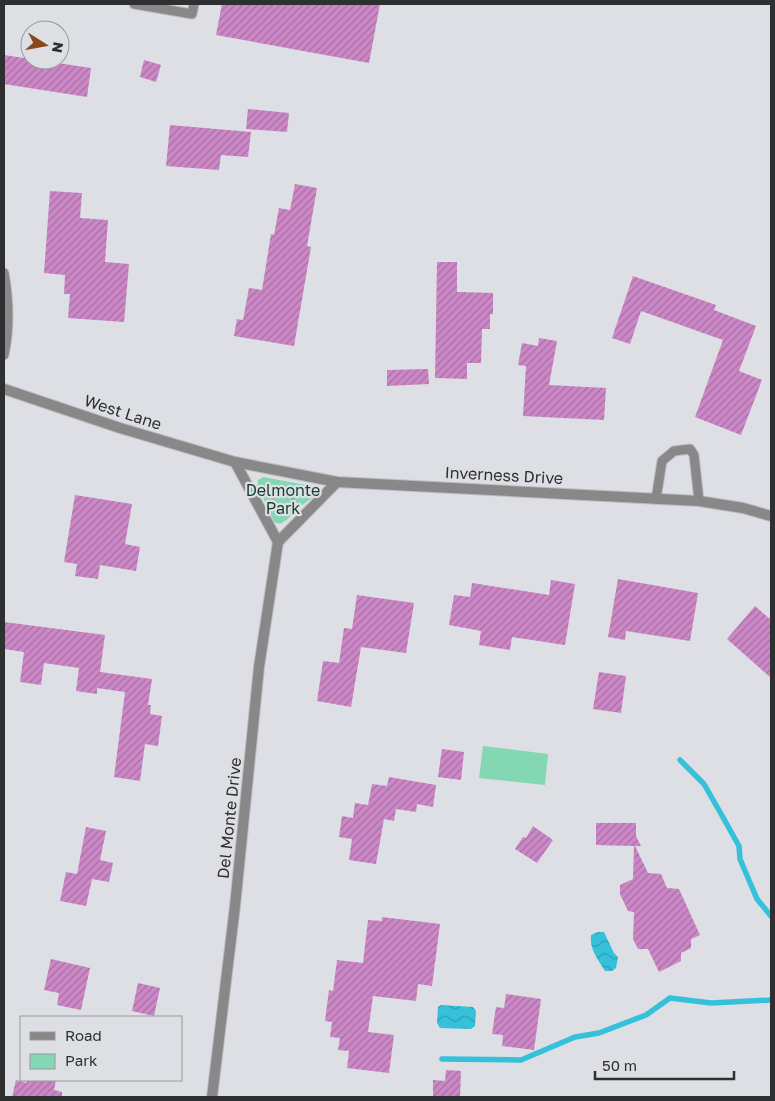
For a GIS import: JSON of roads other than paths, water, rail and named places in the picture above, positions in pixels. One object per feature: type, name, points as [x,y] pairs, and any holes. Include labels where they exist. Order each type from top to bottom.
[{"type":"street","name":"West Lane","points":[[4,389],[120,428],[234,462]]},
{"type":"street","name":"Inverness Drive","points":[[234,462],[338,482],[699,501],[743,508],[771,516]]},
{"type":"street","points":[[234,462],[278,542],[338,482]]},
{"type":"street","name":"Del Monte Drive","points":[[212,1097],[236,906],[259,668],[278,542]]},
{"type":"lane","points":[[134,4],[192,14],[194,4]]},
{"type":"lane","points":[[4,272],[9,312],[4,355]]},
{"type":"lane","points":[[656,498],[662,461],[674,450],[690,449],[694,455],[699,501]]},
{"type":"water","points":[[604,932],[614,953],[618,957],[616,968],[612,971],[605,971],[593,949],[591,935]]},
{"type":"water","points":[[441,1005],[473,1007],[476,1011],[475,1026],[471,1029],[440,1028],[437,1023],[438,1007]]},
{"type":"waterway","points":[[680,760],[704,784],[739,846],[740,859],[757,899],[771,916]]},
{"type":"waterway","points":[[442,1059],[521,1060],[575,1037],[599,1033],[646,1015],[670,998],[711,1003],[771,1000]]},
{"type":"park label","name":"Delmonte Park","points":[[283,499]]}]
